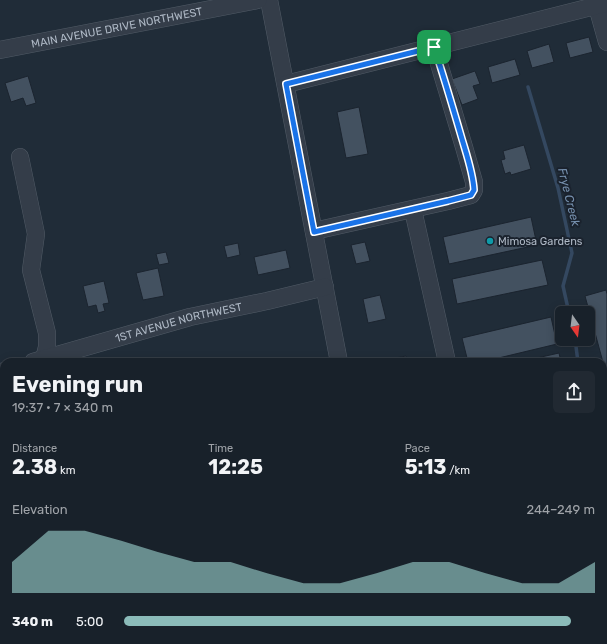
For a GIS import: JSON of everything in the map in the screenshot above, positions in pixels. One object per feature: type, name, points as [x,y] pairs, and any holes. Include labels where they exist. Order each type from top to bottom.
[{"type":"street","name":"MAIN AVENUE DRIVE NORTHWEST","points":[[0,50],[258,0]]},
{"type":"street","points":[[269,0],[338,358]]},
{"type":"street","points":[[286,84],[601,3]]},
{"type":"street","points":[[601,3],[598,10],[607,42]]},
{"type":"street","points":[[314,232],[413,210],[471,195],[474,190],[474,182],[434,47]]},
{"type":"street","points":[[20,157],[36,234],[31,270],[47,333],[47,347],[42,358]]},
{"type":"street","points":[[413,210],[445,358]]},
{"type":"street","name":"1ST AVENUE NORTHWEST","points":[[50,358],[190,317],[325,287]]},
{"type":"building","points":[[589,37],[593,52],[570,58],[566,43]]},
{"type":"building","points":[[549,44],[554,62],[532,68],[527,51]]},
{"type":"building","points":[[515,59],[520,75],[492,83],[488,67]]},
{"type":"building","points":[[475,71],[480,84],[473,86],[478,99],[462,105],[452,79]]},
{"type":"building","points":[[28,76],[36,103],[26,106],[23,98],[11,102],[5,83]]},
{"type":"building","points":[[359,107],[368,154],[346,158],[337,112]]},
{"type":"building","points":[[524,145],[531,169],[511,175],[510,172],[505,174],[501,160],[505,159],[503,151]]},
{"type":"building","name":"Mimosa Gardens","points":[[531,217],[537,245],[449,264],[443,237]]},
{"type":"building","points":[[365,242],[370,261],[356,264],[351,245]]},
{"type":"building","points":[[238,243],[240,255],[227,258],[224,246]]},
{"type":"building","points":[[286,250],[290,268],[258,275],[254,257]]},
{"type":"building","points":[[166,252],[169,263],[159,265],[156,254]]},
{"type":"building","name":"Mimosa Gardens","points":[[542,260],[548,285],[457,304],[452,279]]},
{"type":"building","points":[[158,268],[164,296],[143,300],[136,273]]},
{"type":"building","points":[[104,281],[109,303],[103,304],[105,311],[98,313],[96,305],[88,307],[83,286]]},
{"type":"building","points":[[606,290],[607,358],[602,358],[595,333],[595,306],[588,306],[585,296]]},
{"type":"building","points":[[380,295],[386,319],[368,323],[363,299]]},
{"type":"building","points":[[551,317],[555,335],[555,344],[499,358],[467,358],[462,338]]},
{"type":"building","points":[[559,353],[560,358],[537,358]]},
{"type":"building","points":[[406,356],[407,358],[396,358]]},
{"type":"waterway","name":"Frye Creek","points":[[528,87],[558,188],[572,253],[563,286],[567,306]]},
{"type":"waterway","name":"Frye Creek","points":[[576,346],[577,358]]},
{"type":"place","name":"Mimosa Gardens","points":[[490,241]]},
{"type":"route","points":[[434,47],[474,182],[474,190],[471,195],[413,210],[314,232],[286,84],[434,47]]}]
